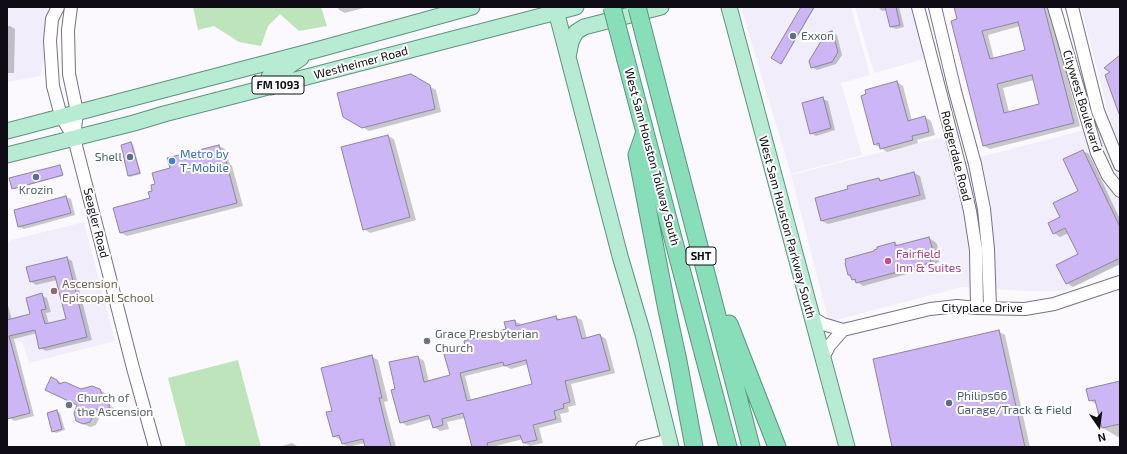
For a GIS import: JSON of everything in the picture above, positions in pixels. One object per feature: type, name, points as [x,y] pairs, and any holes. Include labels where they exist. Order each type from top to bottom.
[{"type":"highway","name":"West Sam Houston Tollway South","points":[[612,7],[728,447]]},
{"type":"highway","name":"West Sam Houston Tollway South","points":[[636,7],[751,447]]},
{"type":"highway","points":[[645,132],[637,155],[667,310],[680,368],[694,447]]},
{"type":"highway","points":[[700,250],[777,447]]},
{"type":"main road","name":"Westheimer Road","points":[[7,131],[316,50],[472,7]]},
{"type":"main road","name":"Westheimer Road","points":[[7,156],[555,10],[576,7]]},
{"type":"main road","points":[[568,58],[570,42],[576,32],[584,28],[660,7]]},
{"type":"main road","points":[[718,7],[734,28]]},
{"type":"main road","name":"West Sam Houston Parkway South","points":[[729,7],[847,447]]},
{"type":"main road","points":[[734,28],[737,7]]},
{"type":"main road","points":[[555,10],[620,256],[643,334],[670,443]]},
{"type":"main road","points":[[270,87],[269,77],[273,73],[283,70],[316,50]]},
{"type":"street","name":"Seagler Road","points":[[58,7],[52,19],[50,41],[53,86],[61,116],[74,138],[133,368],[155,447]]},
{"type":"street","name":"Seagler Road","points":[[71,7],[68,30],[69,68],[77,112],[74,138]]},
{"type":"street","name":"Rodgerdale Road","points":[[918,7],[970,211],[976,250],[977,308]]},
{"type":"street","name":"Rodgerdale Road","points":[[935,7],[975,164],[984,210],[988,249],[990,308]]},
{"type":"street","name":"Citywest Boulevard","points":[[1054,7],[1097,152],[1108,176],[1120,192]]},
{"type":"street","name":"Citywest Boulevard","points":[[1072,7],[1098,111],[1120,165]]},
{"type":"street","points":[[929,52],[945,48]]},
{"type":"street","points":[[960,168],[975,164]]},
{"type":"street","name":"Cityplace Drive","points":[[843,330],[930,308],[957,306],[1025,309],[1054,304],[1120,282]]},
{"type":"street","points":[[811,317],[823,324],[843,330],[829,346],[822,358]]},
{"type":"street","points":[[642,447],[670,443]]},
{"type":"shaded area","points":[[7,7],[52,7],[41,76],[7,82]]},
{"type":"shaded area","points":[[743,7],[851,7],[870,75],[841,83],[862,155],[791,174],[742,11]]},
{"type":"shaded area","points":[[855,7],[911,7],[925,59],[874,73]]},
{"type":"shaded area","points":[[1081,7],[1120,7],[1120,265],[1065,291],[1025,291],[961,287],[829,322],[791,175],[946,136],[954,164],[1111,123]]},
{"type":"shaded area","name":"Ascension Episcopal School","points":[[84,222],[115,341],[29,363],[23,343],[12,338],[7,340],[7,244],[11,240]]},
{"type":"green space","points":[[193,7],[321,7],[327,26],[299,31],[280,14],[268,26],[261,46],[239,42],[214,26],[198,30]]},
{"type":"green space","points":[[238,360],[261,447],[186,447],[168,378]]},
{"type":"building","name":"Exxon","points":[[801,7],[814,7],[781,64],[771,58]]},
{"type":"building","points":[[885,7],[896,7],[900,25],[890,27]]},
{"type":"building","points":[[954,7],[1044,7],[1074,123],[983,146],[951,21],[957,19]],"holes":[[[1018,22],[1025,50],[990,59],[982,31]],[[1032,75],[1039,104],[1004,113],[997,84]]]},
{"type":"building","points":[[832,31],[838,52],[832,62],[811,68],[809,61],[826,33]]},
{"type":"building","points":[[1120,55],[1119,114],[1105,75],[1110,72],[1104,68]]},
{"type":"building","points":[[411,74],[430,85],[435,109],[362,128],[343,117],[337,93]]},
{"type":"building","points":[[897,81],[908,121],[925,116],[929,132],[912,136],[913,140],[880,149],[879,143],[874,145],[861,96],[866,94],[865,90]]},
{"type":"building","points":[[823,97],[831,128],[810,134],[802,103]]},
{"type":"building","points":[[388,135],[410,217],[363,230],[341,147]]},
{"type":"building","name":"Shell","points":[[131,142],[140,173],[128,176],[121,145]]},
{"type":"building","points":[[219,145],[224,162],[226,161],[237,203],[120,233],[113,208],[150,198],[148,192],[152,191],[151,185],[155,184],[152,173],[170,168],[167,158]]},
{"type":"building","points":[[1083,150],[1120,227],[1120,258],[1066,284],[1056,265],[1078,254],[1065,228],[1053,234],[1048,223],[1060,217],[1053,203],[1078,191],[1063,159]]},
{"type":"building","name":"Krozin","points":[[60,165],[63,175],[12,189],[9,178]]},
{"type":"building","points":[[914,172],[920,195],[821,221],[815,198],[848,189],[847,186],[879,178],[880,181]]},
{"type":"building","points":[[66,196],[71,213],[18,227],[14,210]]},
{"type":"building","name":"Fairfield Inn & Suites","points":[[929,237],[933,251],[931,251],[933,259],[930,259],[931,263],[856,283],[855,279],[852,280],[850,275],[848,275],[845,259],[874,251],[877,247],[895,242],[895,246]]},
{"type":"building","points":[[67,257],[87,337],[39,349],[35,330],[9,336],[30,413],[7,419],[7,320],[30,314],[26,298],[42,293],[46,309],[41,310],[45,324],[66,319],[55,276],[30,282],[26,267]]},
{"type":"building","points":[[556,316],[557,320],[576,316],[582,339],[600,334],[610,370],[565,381],[570,402],[563,404],[564,408],[554,411],[556,419],[533,425],[537,440],[523,443],[520,435],[487,443],[488,447],[472,447],[463,413],[442,419],[443,425],[433,428],[429,415],[400,423],[391,390],[395,389],[389,362],[418,356],[424,382],[450,375],[443,351],[465,346],[464,341],[506,329],[504,322],[515,320],[516,326]],"holes":[[[526,360],[532,384],[467,401],[460,373],[503,362],[504,366]]]},
{"type":"building","name":"Philips66 Garage/Track & Field","points":[[999,330],[1025,447],[892,447],[873,359]]},
{"type":"building","points":[[372,355],[382,398],[379,398],[391,447],[365,447],[363,439],[342,444],[339,435],[333,437],[326,412],[332,411],[321,368]]},
{"type":"building","points":[[51,377],[57,380],[59,384],[65,382],[81,389],[92,386],[100,389],[105,402],[110,405],[106,414],[96,409],[90,422],[83,424],[76,421],[74,413],[77,405],[45,390]]},
{"type":"building","points":[[1120,381],[1120,424],[1102,428],[1095,400],[1089,401],[1086,389]]},
{"type":"building","points":[[57,410],[62,429],[52,432],[47,413]]},
{"type":"place","name":"Exxon","points":[[793,36]]},
{"type":"place","name":"Shell","points":[[130,157]]},
{"type":"place","name":"Metro by T-Mobile","points":[[172,161]]},
{"type":"place","name":"Krozin","points":[[36,177]]},
{"type":"place","name":"Fairfield Inn & Suites","points":[[888,261]]},
{"type":"place","name":"Ascension Episcopal School","points":[[54,291]]},
{"type":"place","name":"Grace Presbyterian Church","points":[[427,341]]},
{"type":"place","name":"Philips66 Garage/Track & Field","points":[[949,403]]},
{"type":"place","name":"Church of the Ascension","points":[[69,405]]}]
